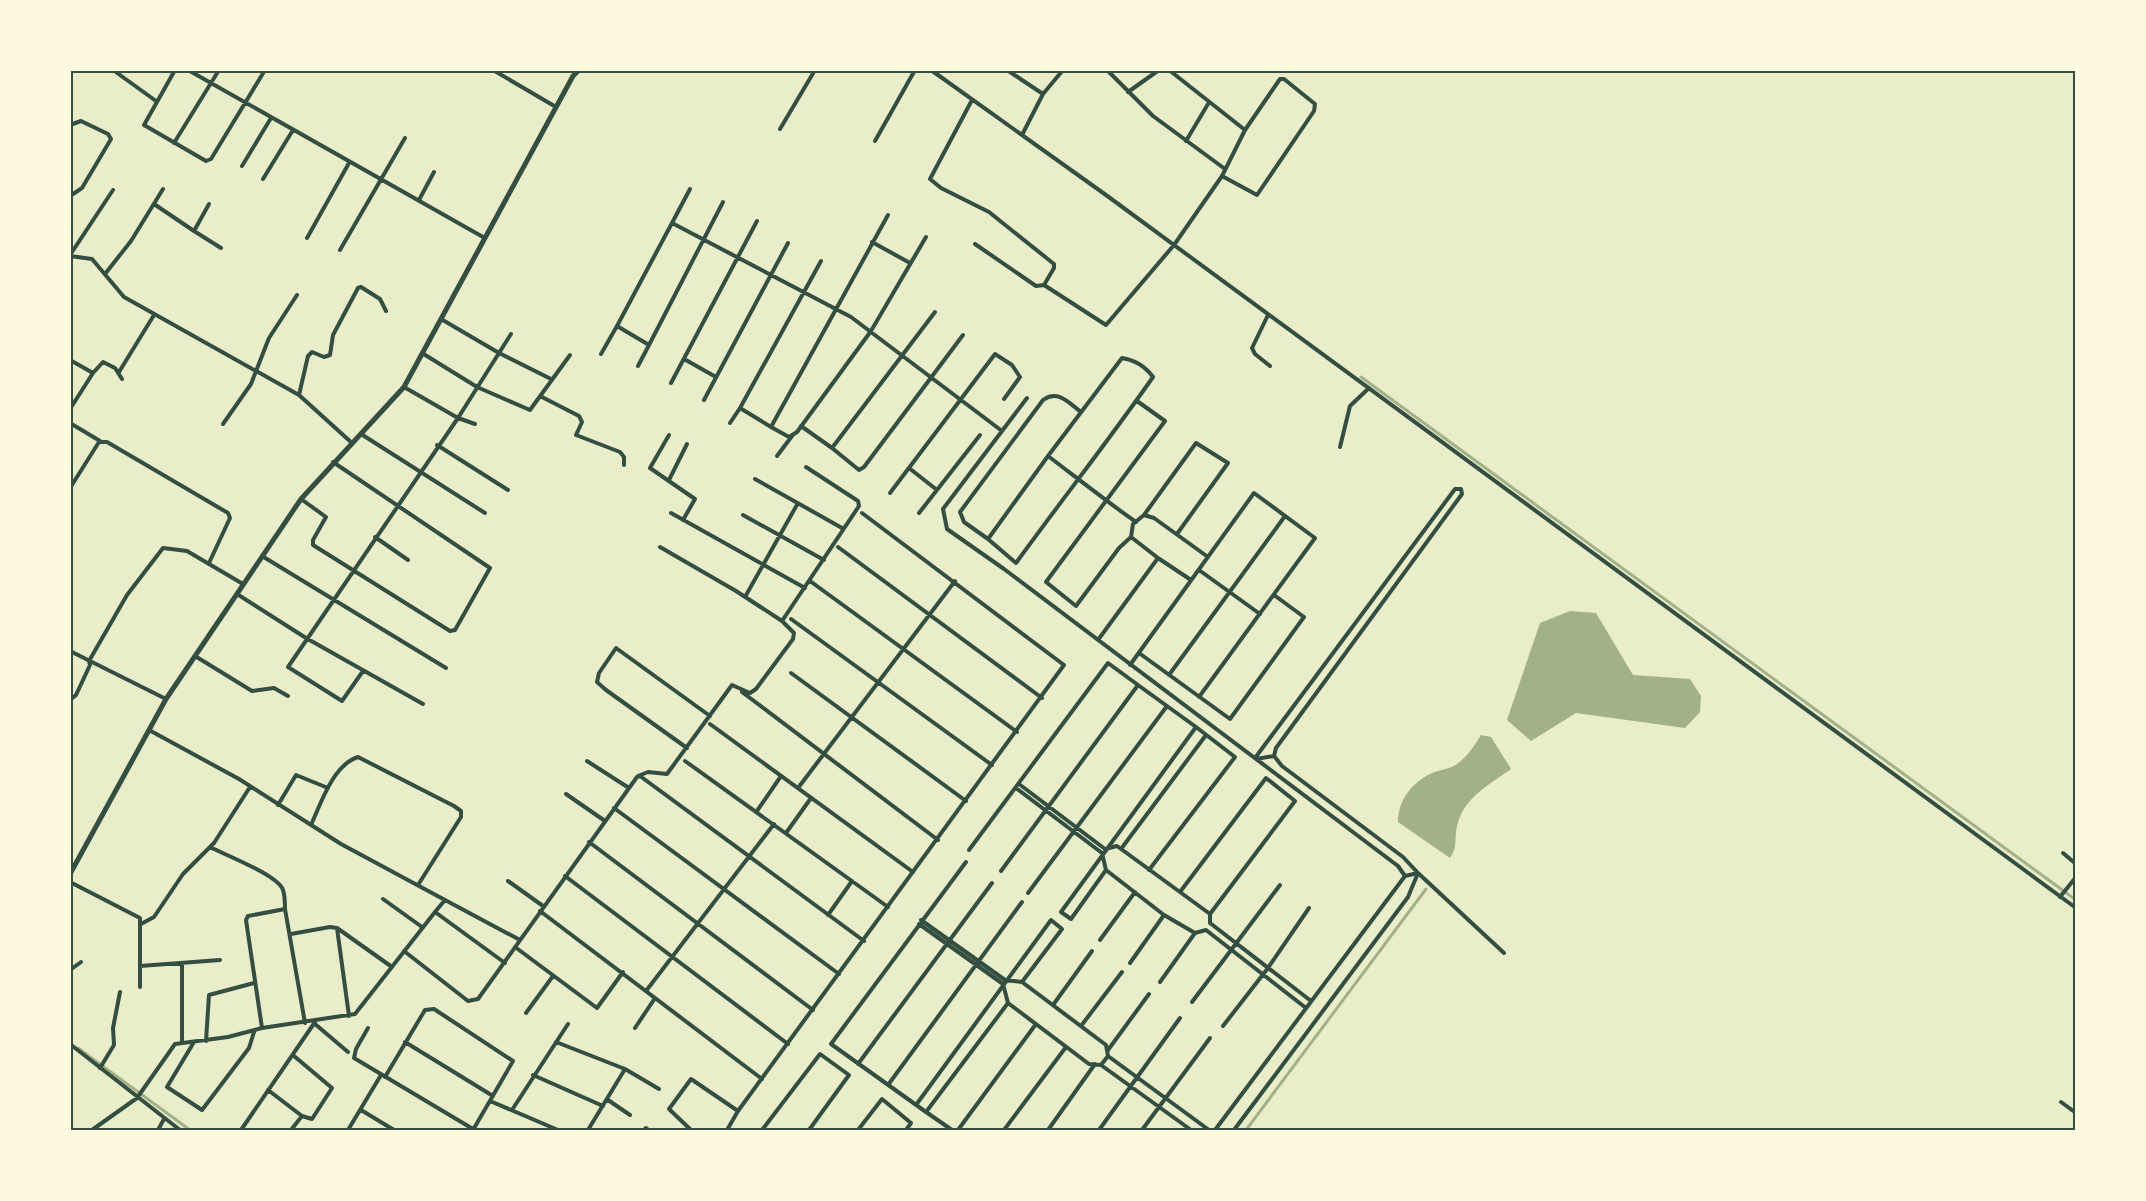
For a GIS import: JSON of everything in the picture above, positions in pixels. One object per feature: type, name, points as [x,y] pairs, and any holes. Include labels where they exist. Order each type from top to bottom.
[{"type":"street","points":[[113,70],[156,101]]},
{"type":"street","points":[[175,70],[144,124],[204,160],[212,159],[265,70]]},
{"type":"street","points":[[188,70],[483,237]]},
{"type":"street","points":[[174,143],[219,70]]},
{"type":"street","points":[[493,70],[556,107]]},
{"type":"street","points":[[70,874],[166,699],[301,499],[404,387],[483,237],[573,76],[579,70]]},
{"type":"street","points":[[780,129],[815,70]]},
{"type":"street","points":[[875,141],[915,70]]},
{"type":"street","points":[[931,70],[2062,894],[2076,908]]},
{"type":"street","points":[[1007,70],[1044,94]]},
{"type":"street","points":[[1022,136],[1044,94],[1063,70]]},
{"type":"street","points":[[1107,70],[1128,92],[1186,141],[1225,169]]},
{"type":"street","points":[[1128,92],[1159,70]]},
{"type":"street","points":[[1169,70],[1208,104],[1245,130]]},
{"type":"street","points":[[975,244],[1036,286],[1044,285],[1106,325],[1174,245],[1222,176],[1245,130],[1281,78],[1316,106],[1257,195],[1222,176]]},
{"type":"street","points":[[972,100],[930,179],[940,188],[989,212],[1051,262],[1054,268],[1044,285]]},
{"type":"street","points":[[1186,141],[1208,104]]},
{"type":"street","points":[[242,166],[272,118]]},
{"type":"street","points":[[70,125],[81,121],[108,134],[111,139],[82,188],[70,196]]},
{"type":"street","points":[[263,179],[293,130]]},
{"type":"street","points":[[340,250],[405,138]]},
{"type":"street","points":[[307,238],[349,163]]},
{"type":"street","points":[[419,200],[434,172]]},
{"type":"street","points":[[105,274],[131,241],[163,189]]},
{"type":"street","points":[[601,354],[690,189]]},
{"type":"street","points":[[113,190],[70,256],[92,259],[124,297],[299,395],[352,443]]},
{"type":"street","points":[[638,366],[723,202]]},
{"type":"street","points":[[154,204],[220,248]]},
{"type":"street","points":[[194,231],[209,204]]},
{"type":"street","points":[[771,427],[888,215]]},
{"type":"street","points":[[671,383],[757,221]]},
{"type":"street","points":[[672,223],[835,309],[903,354],[1002,431]]},
{"type":"street","points":[[777,456],[871,332],[926,237]]},
{"type":"street","points":[[872,242],[910,263]]},
{"type":"street","points":[[704,400],[788,243]]},
{"type":"street","points":[[730,423],[821,261]]},
{"type":"street","points":[[299,395],[309,354],[312,352],[327,357],[330,355],[333,335],[358,288],[361,287],[380,299],[386,311]]},
{"type":"street","points":[[223,424],[251,384],[273,330],[297,295]]},
{"type":"street","points":[[832,448],[935,312]]},
{"type":"street","points":[[119,372],[154,315]]},
{"type":"street","points":[[1268,315],[1252,348],[1255,354],[1270,366]]},
{"type":"street","points":[[440,319],[499,353],[551,379]]},
{"type":"street","points":[[617,326],[649,345]]},
{"type":"street","points":[[363,671],[342,700],[288,668],[437,445],[458,418],[512,334]]},
{"type":"street","points":[[801,426],[859,470],[864,467],[963,335]]},
{"type":"street","points":[[421,352],[477,387],[530,410],[570,355]]},
{"type":"street","points":[[890,493],[995,354],[1012,365],[1020,377],[1004,399]]},
{"type":"street","points":[[988,539],[1122,358],[1139,364],[1153,377],[1016,563],[964,522],[960,512],[1043,400],[1050,394],[1057,394],[1081,412]]},
{"type":"street","points":[[684,359],[716,376]]},
{"type":"street","points":[[70,360],[93,373]]},
{"type":"street","points":[[70,409],[93,373],[103,362],[119,372],[122,379]]},
{"type":"street","points":[[404,387],[458,418],[475,424]]},
{"type":"street","points":[[1340,447],[1350,406],[1369,388]]},
{"type":"street","points":[[540,396],[581,417],[582,422],[576,435],[620,452],[624,456],[624,465]]},
{"type":"street","points":[[1027,399],[943,509],[947,529],[1398,866],[1405,876]]},
{"type":"street","points":[[1136,401],[1165,421],[1046,582],[1076,606],[1119,548],[1131,537],[1133,524],[1144,514],[1196,443],[1228,463],[1177,534]]},
{"type":"street","points":[[740,408],[785,435],[792,436]]},
{"type":"street","points":[[70,423],[100,441],[107,442],[228,513],[230,518],[209,562]]},
{"type":"street","points":[[361,434],[486,513]]},
{"type":"street","points":[[669,435],[650,468],[694,499],[683,520]]},
{"type":"street","points":[[919,513],[980,435]]},
{"type":"street","points":[[70,488],[100,441]]},
{"type":"street","points":[[669,480],[687,444]]},
{"type":"street","points":[[437,445],[508,490]]},
{"type":"street","points":[[1048,456],[1136,522]]},
{"type":"street","points":[[301,499],[326,516],[313,540],[314,545],[410,607],[450,631],[455,630],[490,568],[333,462]]},
{"type":"street","points":[[782,621],[824,560],[842,528],[859,506],[858,501],[806,467]]},
{"type":"street","points":[[909,468],[937,490]]},
{"type":"street","points":[[755,478],[842,528]]},
{"type":"street","points":[[1255,758],[1455,489],[1461,489],[1462,494],[1276,748],[1274,756]]},
{"type":"street","points":[[1130,665],[1254,494],[1315,538],[1199,697]]},
{"type":"street","points":[[745,597],[798,503]]},
{"type":"street","points":[[671,513],[805,588]]},
{"type":"street","points":[[727,1131],[738,1111],[1064,666],[955,581],[862,513]]},
{"type":"street","points":[[743,514],[824,560]]},
{"type":"street","points":[[1144,514],[1154,518],[1208,557]]},
{"type":"street","points":[[1169,675],[1285,516]]},
{"type":"street","points":[[375,537],[408,560]]},
{"type":"street","points":[[1131,537],[1191,580]]},
{"type":"street","points":[[660,547],[745,597],[782,621],[794,633],[793,639],[756,689],[750,693],[738,689]]},
{"type":"street","points":[[838,547],[928,616],[1042,698]]},
{"type":"street","points":[[70,700],[76,695],[88,671],[89,661],[127,595],[163,548],[178,552],[183,550],[209,562],[243,584]]},
{"type":"street","points":[[262,556],[446,668]]},
{"type":"street","points":[[1098,640],[1158,558]]},
{"type":"street","points":[[1199,570],[1260,614]]},
{"type":"street","points":[[810,581],[1017,732]]},
{"type":"street","points":[[798,788],[955,581]]},
{"type":"street","points":[[237,594],[306,638],[423,704]]},
{"type":"street","points":[[1138,653],[1230,719],[1304,617],[1274,595]]},
{"type":"street","points":[[790,619],[992,765]]},
{"type":"street","points":[[687,748],[597,682],[599,672],[616,648],[710,716]]},
{"type":"street","points":[[70,651],[166,699]]},
{"type":"street","points":[[195,656],[252,691],[274,688],[288,696]]},
{"type":"street","points":[[969,850],[1108,663],[1235,757],[1149,870]]},
{"type":"street","points":[[791,673],[966,801]]},
{"type":"street","points":[[404,951],[471,1001],[478,999],[637,777],[648,772],[667,774],[732,685],[938,840]]},
{"type":"street","points":[[1001,871],[1138,685]]},
{"type":"street","points":[[1028,893],[1167,706]]},
{"type":"street","points":[[710,724],[913,872]]},
{"type":"street","points":[[1019,784],[1104,851],[1106,870],[1071,919],[1061,912],[1104,851],[1196,727]]},
{"type":"street","points":[[149,730],[250,787],[311,825],[520,940]]},
{"type":"street","points":[[1121,849],[1206,735]]},
{"type":"street","points":[[1255,758],[1274,756]]},
{"type":"street","points":[[1274,756],[1282,766],[1407,860],[1504,953]]},
{"type":"street","points":[[311,825],[337,774],[352,759],[358,757],[461,812],[461,817],[418,885]]},
{"type":"street","points":[[587,761],[629,788]]},
{"type":"street","points":[[685,761],[888,907]]},
{"type":"street","points":[[278,805],[296,775],[328,788]]},
{"type":"street","points":[[757,812],[781,776]]},
{"type":"street","points":[[637,777],[644,777],[748,857],[864,941]]},
{"type":"street","points":[[1160,982],[1195,933],[1206,930],[1210,923],[1210,914],[1295,801],[1266,778],[1180,892]]},
{"type":"street","points":[[141,924],[154,917],[183,874],[210,847],[250,787]]},
{"type":"street","points":[[1016,788],[1047,808]]},
{"type":"street","points":[[566,794],[605,821]]},
{"type":"street","points":[[786,833],[811,798]]},
{"type":"street","points":[[614,808],[839,974]]},
{"type":"street","points":[[646,991],[774,824]]},
{"type":"street","points":[[590,842],[813,1010]]},
{"type":"street","points":[[1104,851],[1117,846],[1210,914]]},
{"type":"street","points":[[210,847],[237,858],[277,882],[283,890],[305,1023]]},
{"type":"street","points":[[2063,853],[2076,864]]},
{"type":"street","points":[[952,1131],[831,1044],[966,862]]},
{"type":"street","points":[[1106,870],[1164,915],[1195,933]]},
{"type":"street","points":[[1215,1131],[1405,876],[1418,873]]},
{"type":"street","points":[[1234,1131],[1408,897],[1418,873]]},
{"type":"street","points":[[565,876],[788,1044]]},
{"type":"street","points":[[2062,894],[2076,877]]},
{"type":"street","points":[[508,881],[655,998],[762,1078]]},
{"type":"street","points":[[828,915],[852,881]]},
{"type":"street","points":[[70,882],[140,918],[140,987]]},
{"type":"street","points":[[858,1064],[992,883]]},
{"type":"street","points":[[1192,1002],[1280,885]]},
{"type":"street","points":[[1100,940],[1135,892]]},
{"type":"street","points":[[383,899],[422,927]]},
{"type":"street","points":[[92,1131],[137,1098],[171,1048],[182,1042],[206,1041],[254,1032],[262,1028],[315,1023],[358,1012],[445,900]]},
{"type":"street","points":[[888,1085],[1022,902]]},
{"type":"street","points":[[1223,1026],[1268,968],[1309,908]]},
{"type":"street","points":[[262,1028],[254,983],[247,918],[285,909]]},
{"type":"street","points":[[435,912],[505,963]]},
{"type":"street","points":[[1130,963],[1164,915]]},
{"type":"street","points":[[916,1105],[1051,920],[1062,929],[1022,982]]},
{"type":"street","points":[[920,922],[1004,982],[1022,982],[1106,1045],[1108,1053],[1209,1131]]},
{"type":"street","points":[[1210,923],[1311,1001]]},
{"type":"street","points":[[291,934],[330,927],[337,928],[392,967]]},
{"type":"street","points":[[337,928],[349,1016]]},
{"type":"street","points":[[1206,930],[1306,1008]]},
{"type":"street","points":[[515,947],[597,1008],[623,972]]},
{"type":"street","points":[[1053,1005],[1092,951]]},
{"type":"street","points":[[140,966],[220,960]]},
{"type":"street","points":[[70,970],[81,962]]},
{"type":"street","points":[[182,964],[182,1042]]},
{"type":"street","points":[[1081,1026],[1122,972]]},
{"type":"street","points":[[526,1013],[553,976]]},
{"type":"street","points":[[1004,982],[1008,1003],[1089,1064],[1101,1065],[1191,1131]]},
{"type":"street","points":[[206,1041],[209,995],[254,983]]},
{"type":"street","points":[[100,1068],[114,1045],[113,1028],[120,992]]},
{"type":"street","points":[[1101,1065],[1149,994]]},
{"type":"street","points":[[634,1028],[655,998]]},
{"type":"street","points":[[926,1112],[1008,1003]]},
{"type":"street","points":[[348,1131],[361,1110],[383,1076],[405,1042],[425,1010],[434,1009],[513,1059],[513,1065],[473,1130],[383,1076],[353,1057],[368,1028]]},
{"type":"street","points":[[1099,1131],[1139,1078],[1179,1018]]},
{"type":"street","points":[[315,1023],[348,1052]]},
{"type":"street","points":[[241,1131],[315,1023]]},
{"type":"street","points":[[512,1110],[568,1024]]},
{"type":"street","points":[[958,1131],[1036,1024]]},
{"type":"street","points":[[195,1041],[167,1087],[202,1110],[249,1048],[254,1032]]},
{"type":"street","points":[[1142,1131],[1209,1038]]},
{"type":"street","points":[[405,1042],[493,1096]]},
{"type":"street","points":[[556,1042],[625,1069],[659,1089]]},
{"type":"street","points":[[70,1044],[180,1131]]},
{"type":"street","points":[[1004,1131],[1066,1047]]},
{"type":"street","points":[[762,1131],[820,1054],[849,1075],[809,1131]]},
{"type":"street","points":[[268,1090],[302,1116],[312,1119],[332,1088],[294,1056]]},
{"type":"street","points":[[1048,1131],[1095,1064]]},
{"type":"street","points":[[588,1131],[625,1069]]},
{"type":"street","points":[[533,1075],[603,1106]]},
{"type":"street","points":[[691,1131],[669,1109],[691,1079],[738,1111]]},
{"type":"street","points":[[858,1131],[882,1099],[911,1123],[906,1131]]},
{"type":"street","points":[[608,1100],[630,1114]]},
{"type":"street","points":[[490,1101],[558,1131]]},
{"type":"street","points":[[2061,1102],[2076,1113]]},
{"type":"street","points":[[361,1110],[394,1131]]},
{"type":"street","points":[[291,1131],[302,1116]]},
{"type":"street","points":[[158,1131],[164,1119]]},
{"type":"street","points":[[644,1131],[645,1128],[648,1131]]},
{"type":"shaded area","points":[[1570,611],[1596,613],[1633,675],[1690,679],[1701,696],[1700,712],[1685,728],[1576,713],[1531,741],[1507,720],[1540,623]]},
{"type":"shaded area","points":[[1481,735],[1491,737],[1511,769],[1486,786],[1465,807],[1457,826],[1455,846],[1450,858],[1398,822],[1400,806],[1407,793],[1417,782],[1433,772],[1457,764],[1468,754]]},
{"type":"waterway","points":[[1361,377],[2076,900]]},
{"type":"waterway","points":[[1246,1130],[1426,889]]},
{"type":"waterway","points":[[78,1048],[190,1130]]}]
